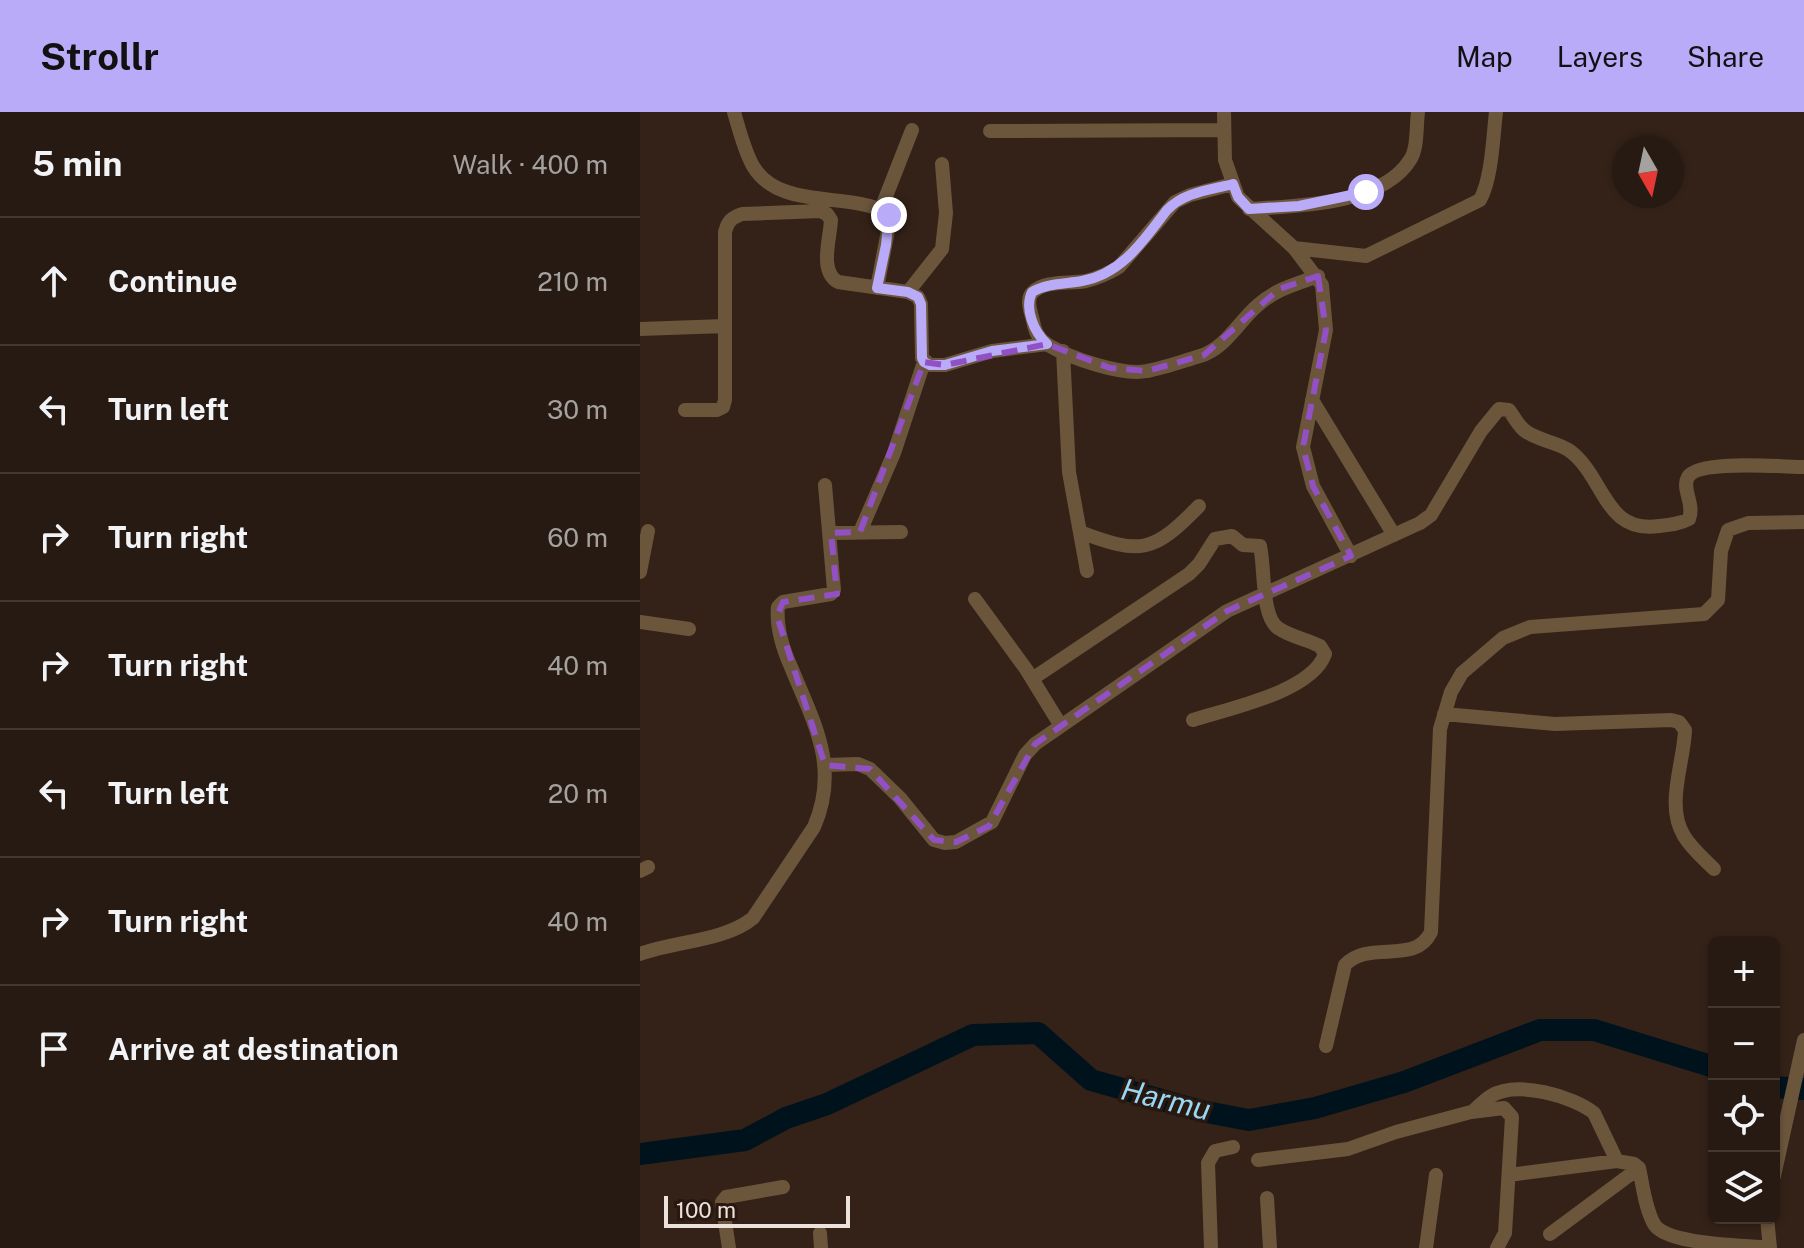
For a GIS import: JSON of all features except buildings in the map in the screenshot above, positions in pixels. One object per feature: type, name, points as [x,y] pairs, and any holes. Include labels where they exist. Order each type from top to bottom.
[{"type":"street","points":[[734,112],[752,164],[763,179],[799,195],[887,212],[890,220],[877,288]]},
{"type":"street","points":[[1224,112],[1225,160],[1238,197],[1294,248],[1322,285],[1327,319],[1303,447],[1313,486],[1351,556]]},
{"type":"street","points":[[1249,209],[1334,200],[1382,186],[1410,161],[1414,152],[1418,112]]},
{"type":"street","points":[[1294,248],[1366,256],[1474,203],[1483,193],[1496,112]]},
{"type":"street","points":[[881,209],[912,130]]},
{"type":"street","points":[[990,131],[1224,130]]},
{"type":"street","points":[[908,292],[942,249],[946,213],[942,164]]},
{"type":"street","points":[[1233,184],[1175,202],[1119,267],[1108,273],[1032,292],[1029,305],[1036,333],[1047,344],[1110,368],[1147,371],[1204,355],[1224,342],[1258,304],[1279,289],[1318,276]]},
{"type":"street","points":[[685,410],[717,410],[723,407],[725,232],[728,222],[742,214],[820,211],[827,214],[831,220],[826,268],[830,277],[838,282],[908,292],[918,297],[921,304],[924,362],[894,453],[860,532]]},
{"type":"street","points":[[640,329],[725,326]]},
{"type":"street","points":[[924,362],[945,365],[992,351],[1047,344]]},
{"type":"street","points":[[1063,351],[1069,472],[1087,571]]},
{"type":"street","points":[[1312,400],[1394,535]]},
{"type":"street","points":[[825,765],[858,764],[870,769],[900,798],[934,840],[956,842],[989,826],[1025,755],[1187,637],[1227,611],[1351,556],[1431,515],[1481,431],[1494,413],[1502,408],[1509,410],[1522,429],[1572,452],[1619,518],[1638,526],[1667,525],[1689,519],[1692,508],[1686,482],[1696,470],[1717,466],[1804,467]]},
{"type":"street","points":[[640,954],[741,928],[753,918],[814,827],[824,798],[822,743],[788,660],[777,616],[778,607],[783,602],[831,594],[834,590],[825,485]]},
{"type":"street","points":[[1080,532],[1134,547],[1148,546],[1164,539],[1199,506]]},
{"type":"street","points":[[1326,1046],[1345,965],[1359,954],[1416,948],[1425,942],[1431,932],[1440,729],[1451,692],[1462,673],[1513,632],[1545,625],[1704,614],[1718,600],[1721,551],[1728,530],[1748,523],[1804,522]]},
{"type":"street","points":[[640,572],[648,531]]},
{"type":"street","points":[[831,533],[901,532]]},
{"type":"street","points":[[1032,679],[1189,574],[1199,564],[1210,544],[1221,536],[1230,535],[1243,545],[1260,546],[1266,594],[1274,625],[1294,637],[1320,646],[1325,652],[1322,662],[1302,681],[1193,720]]},
{"type":"street","points":[[975,599],[1061,726]]},
{"type":"street","points":[[641,626],[689,629]]},
{"type":"street","points":[[1444,714],[1555,724],[1679,722],[1685,730],[1677,793],[1680,827],[1687,841],[1714,869]]},
{"type":"street","points":[[1780,1152],[1803,1045]]},
{"type":"street","points":[[1471,1112],[1496,1093],[1527,1090],[1557,1095],[1594,1113],[1617,1161]]},
{"type":"street","points":[[1258,1160],[1348,1149],[1396,1132],[1499,1107],[1511,1114],[1505,1233],[1497,1248]]},
{"type":"street","points":[[1211,1248],[1208,1163],[1215,1151],[1233,1147]]},
{"type":"street","points":[[1509,1175],[1617,1161],[1634,1164],[1639,1168],[1651,1217],[1663,1233],[1688,1239],[1770,1248],[1768,1224]]},
{"type":"street","points":[[1550,1234],[1639,1168]]},
{"type":"street","points":[[1426,1248],[1436,1175]]},
{"type":"street","points":[[729,1248],[722,1210],[726,1197],[783,1187]]},
{"type":"street","points":[[1267,1198],[1270,1248]]},
{"type":"highlighted area","points":[[1318,276],[1326,330],[1303,447],[1313,486],[1351,556],[1227,611],[1035,744],[989,826],[956,842],[934,840],[870,769],[825,765],[777,616],[783,602],[837,594],[831,533],[860,532],[924,362],[945,365],[1047,344],[1110,368],[1147,371],[1204,355],[1279,289]]},
{"type":"waterway","name":"Harmu","points":[[640,1154],[745,1140],[786,1118],[827,1104],[973,1035],[1038,1033],[1091,1080],[1201,1111],[1249,1120],[1315,1108],[1404,1082],[1540,1030],[1594,1030],[1708,1065]]},
{"type":"waterway","name":"Harmu","points":[[1780,1087],[1804,1089]]},
{"type":"route","points":[[889,215],[877,288],[908,292],[918,297],[921,304],[922,358],[930,365],[945,365],[992,351],[1047,344],[1036,333],[1029,305],[1032,292],[1052,285],[1085,281],[1119,267],[1167,210],[1190,195],[1233,184],[1238,197],[1249,209],[1299,206],[1366,192]]}]
